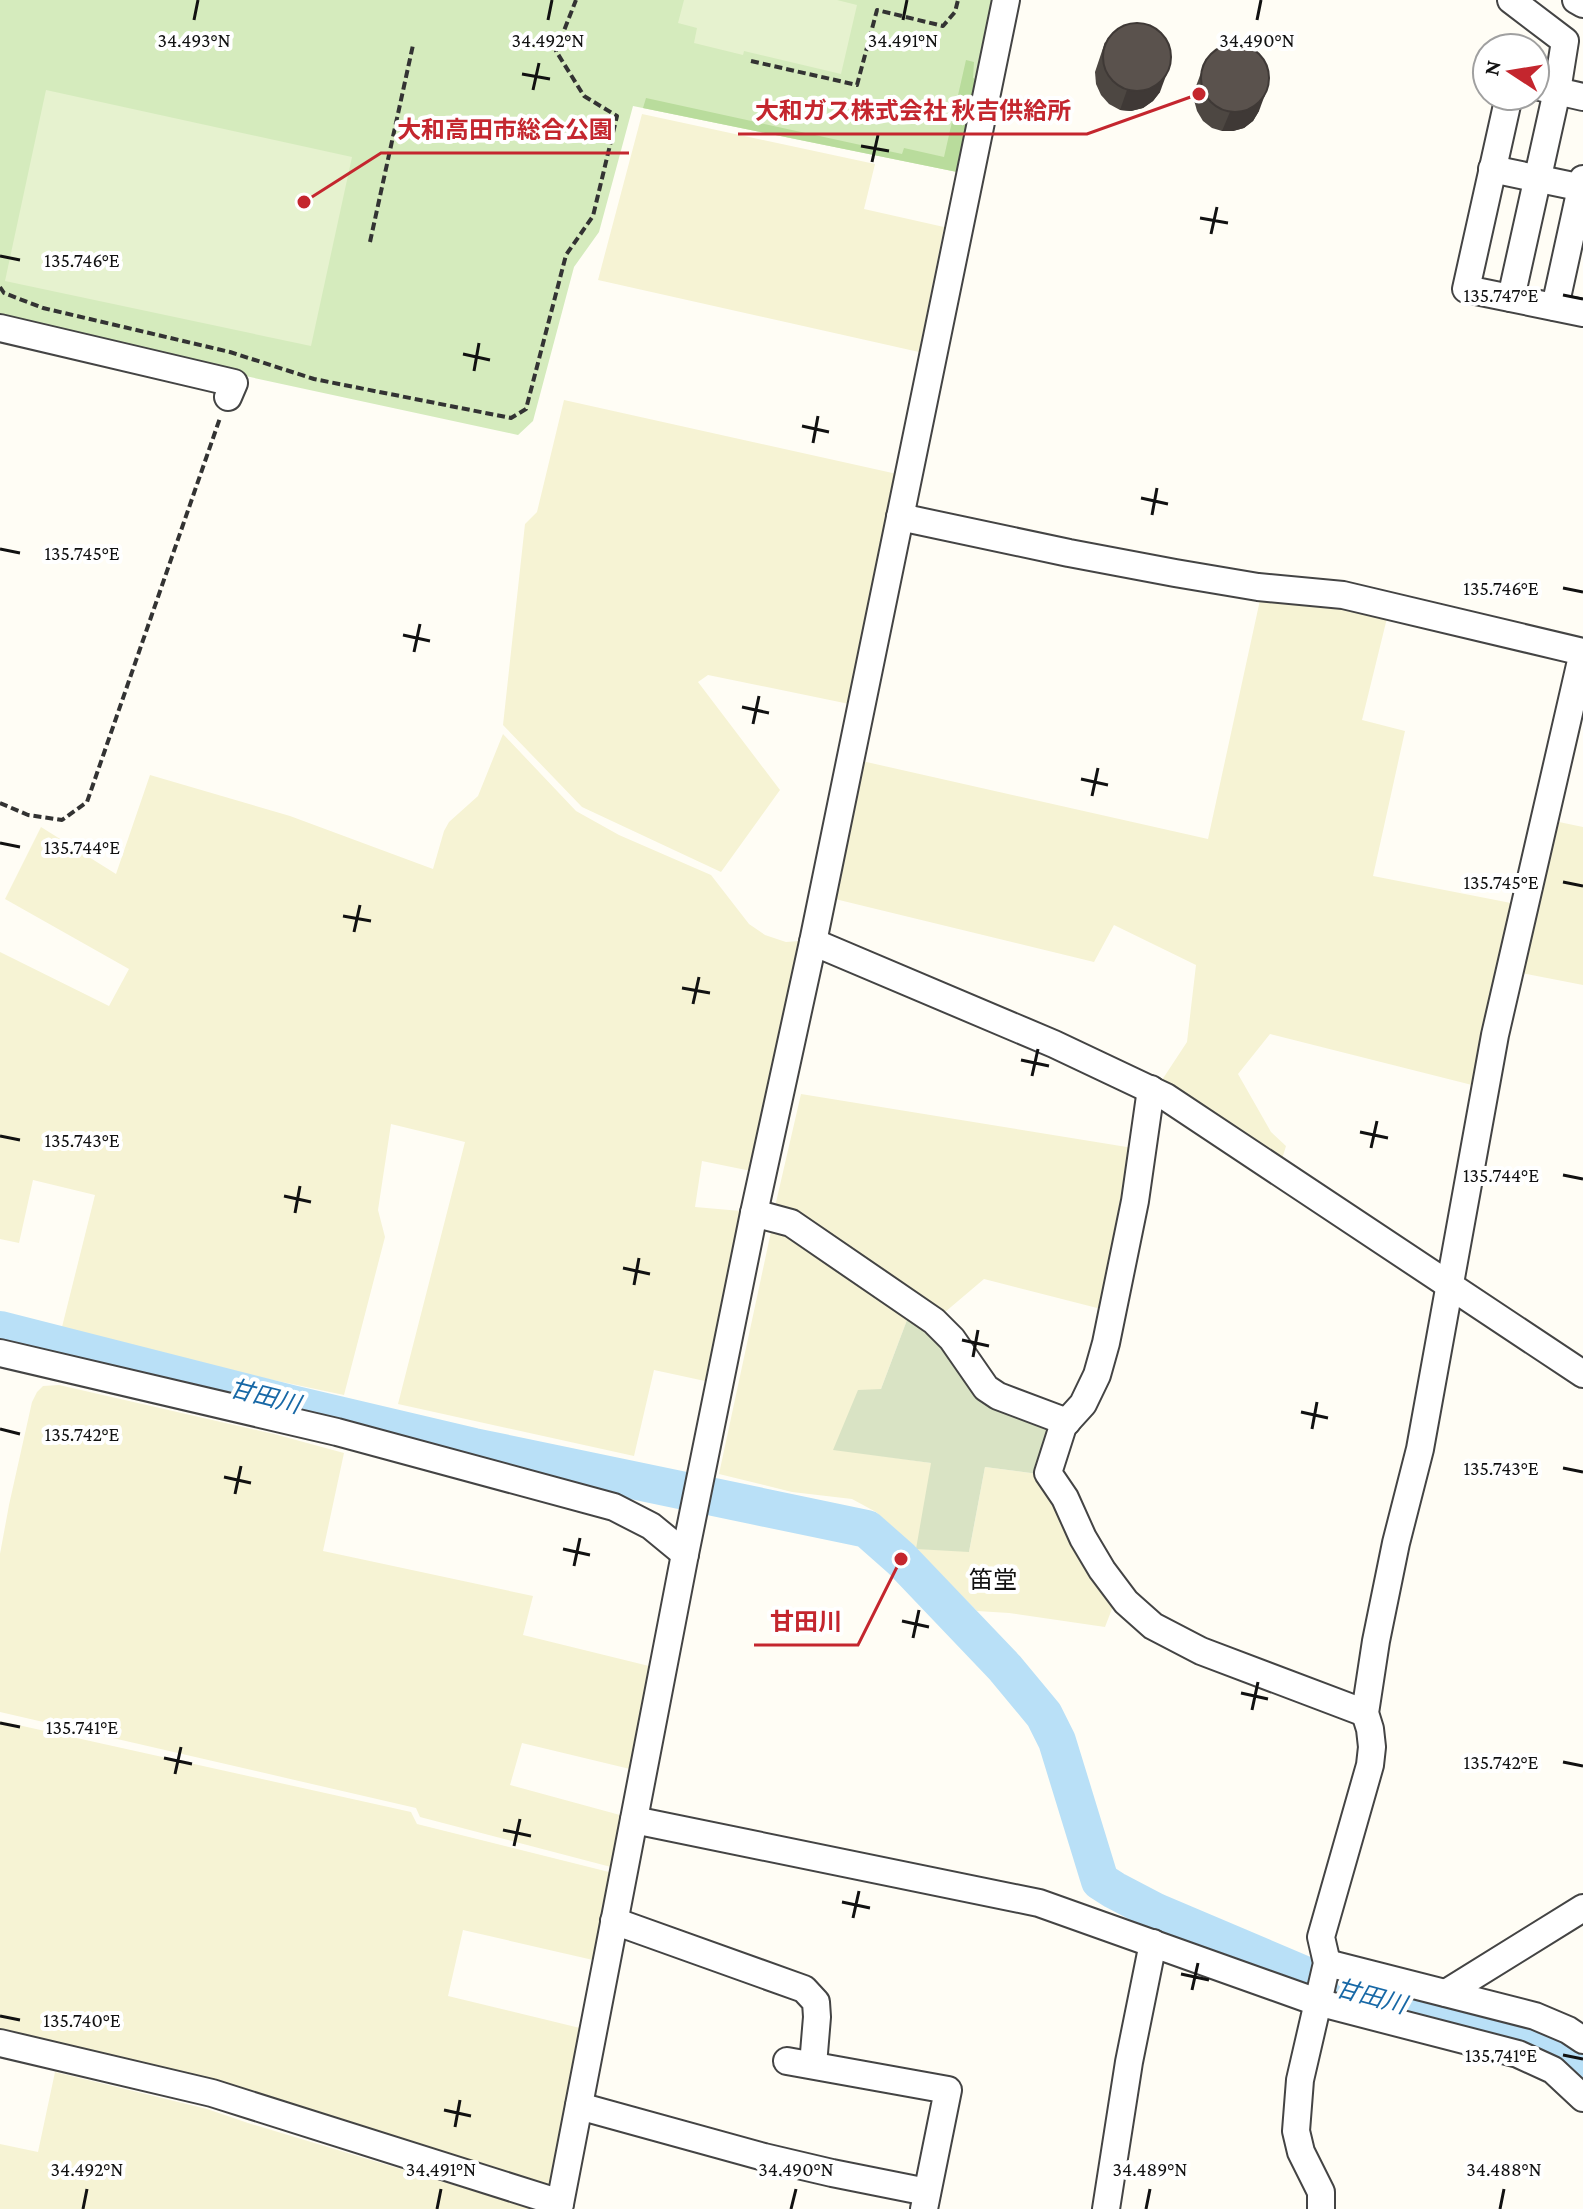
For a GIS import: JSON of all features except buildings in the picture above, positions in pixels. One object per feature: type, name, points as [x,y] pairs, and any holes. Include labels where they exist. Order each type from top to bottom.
[{"type":"street","points":[[0,2043],[212,2093],[559,2206],[693,1512],[1006,0]]},
{"type":"street","points":[[1511,0],[1565,41],[1558,91],[1511,298]]},
{"type":"street","points":[[1576,0],[1583,4]]},
{"type":"street","points":[[1505,112],[1466,289],[1583,313]]},
{"type":"street","points":[[1492,169],[1582,185],[1555,307]]},
{"type":"street","points":[[0,328],[234,383],[228,397]]},
{"type":"street","points":[[900,517],[1175,573],[1258,587],[1343,595],[1583,655],[1495,1035],[1420,1449],[1383,1602],[1365,1713],[1372,1747],[1370,1765],[1321,1937],[1322,1983],[1300,2080],[1296,2131],[1301,2152],[1321,2192],[1321,2209]]},
{"type":"street","points":[[813,942],[1040,1038],[1166,1097],[1583,1374]]},
{"type":"street","points":[[1151,1089],[1135,1201],[1106,1343],[1097,1375],[1083,1404],[1063,1426],[1048,1473],[1065,1498],[1102,1570],[1126,1602],[1153,1626],[1201,1651],[1365,1713]]},
{"type":"street","points":[[754,1213],[791,1223],[934,1321],[952,1339],[986,1388],[998,1396],[1067,1422]]},
{"type":"street","points":[[0,1353],[337,1432],[614,1507],[651,1526],[685,1554]]},
{"type":"street","points":[[634,1820],[1010,1896],[1153,1943],[1322,1983],[1518,2054],[1553,2070],[1583,2098]]},
{"type":"street","points":[[1446,1993],[1583,1908]]},
{"type":"street","points":[[579,2106],[926,2201],[948,2090],[800,2063],[817,2017],[816,2002],[804,1989],[614,1921]]},
{"type":"street","points":[[1106,2209],[1129,2062],[1153,1943]]},
{"type":"street","points":[[1322,1983],[1446,1993],[1535,2016],[1583,2040]]},
{"type":"path","points":[[0,287],[4,293],[43,308],[230,352],[314,379],[511,418],[526,409],[566,255],[593,216],[617,116],[584,96],[556,51],[576,0]]},
{"type":"path","points":[[751,61],[857,85],[877,10],[943,26],[955,12],[958,0]]},
{"type":"path","points":[[370,242],[413,45]]},
{"type":"path","points":[[0,803],[28,815],[62,820],[87,802],[228,397]]},
{"type":"shaded area","points":[[642,114],[875,164],[864,209],[944,227],[919,352],[598,280]]},
{"type":"shaded area","points":[[564,400],[897,474],[854,705],[708,675],[698,682],[780,790],[721,872],[582,807],[503,725],[525,524],[537,512]]},
{"type":"shaded area","points":[[1260,600],[1331,601],[1388,614],[1362,720],[1405,731],[1373,876],[1516,904],[1476,1086],[1270,1034],[1238,1074],[1271,1132],[1286,1146],[1282,1159],[1162,1080],[1187,1042],[1196,965],[1114,925],[1094,962],[835,899],[862,761],[1208,839]]},
{"type":"shaded area","points":[[503,734],[576,811],[619,835],[711,875],[749,924],[765,935],[786,942],[799,941],[751,1171],[702,1161],[695,1207],[741,1211],[705,1381],[654,1370],[634,1456],[398,1404],[465,1142],[391,1124],[378,1210],[385,1237],[344,1395],[60,1335],[95,1195],[33,1180],[19,1243],[0,1239],[0,952],[109,1006],[129,969],[5,899],[41,827],[116,874],[150,775],[290,816],[433,869],[444,831],[449,822],[478,796]]},
{"type":"shaded area","points":[[1559,822],[1583,827],[1583,985],[1521,973]]},
{"type":"shaded area","points":[[801,1094],[1133,1148],[1105,1310],[984,1279],[938,1318],[909,1287],[897,1289],[774,1211]]},
{"type":"shaded area","points":[[772,1227],[782,1229],[910,1312],[881,1389],[834,1449],[931,1463],[969,1552],[985,1467],[1038,1474],[1115,1601],[1105,1627],[977,1611],[876,1512],[852,1499],[792,1492],[719,1474]]},
{"type":"shaded area","points":[[59,1385],[344,1453],[323,1551],[533,1596],[523,1635],[649,1666],[630,1769],[522,1743],[510,1785],[620,1815],[611,1867],[420,1817],[416,1808],[0,1712],[0,1554],[32,1402],[43,1386]]},
{"type":"shaded area","points":[[0,1721],[411,1812],[417,1824],[609,1872],[593,1960],[463,1930],[448,1996],[580,2028],[551,2185],[547,2187],[0,2032]]},
{"type":"shaded area","points":[[55,2072],[207,2109],[533,2209],[0,2209],[0,2144],[38,2152]]},
{"type":"green space","points":[[0,0],[997,0],[962,173],[633,106],[599,232],[574,267],[533,421],[518,435],[0,323]]},
{"type":"green space","points":[[684,0],[837,0],[857,5],[841,74],[744,51],[743,55],[694,43],[697,28],[678,23]]},
{"type":"green space","points":[[966,60],[974,62],[973,78],[981,81],[962,173],[643,108],[646,98],[902,154],[904,148],[944,157]]},
{"type":"green space","points":[[46,90],[352,157],[311,346],[5,281]]},
{"type":"green space","points":[[910,1312],[1052,1426],[1038,1474],[985,1467],[969,1552],[916,1549],[931,1463],[833,1450],[858,1390],[881,1389]]},
{"type":"waterway","name":"甘田川","points":[[0,1330],[474,1447],[867,1529],[901,1559],[1005,1668],[1044,1715],[1057,1741],[1100,1881],[1156,1912],[1335,1988],[1519,2032],[1551,2044],[1583,2066]]},
{"type":"place","name":"大和ガス株式会社 秋吉供給所","points":[[1199,94]]},
{"type":"place","name":"大和高田市総合公園","points":[[304,202]]},
{"type":"place","name":"甘田川","points":[[901,1559]]},
{"type":"district","name":"笛堂","points":[[993,1579]]}]
